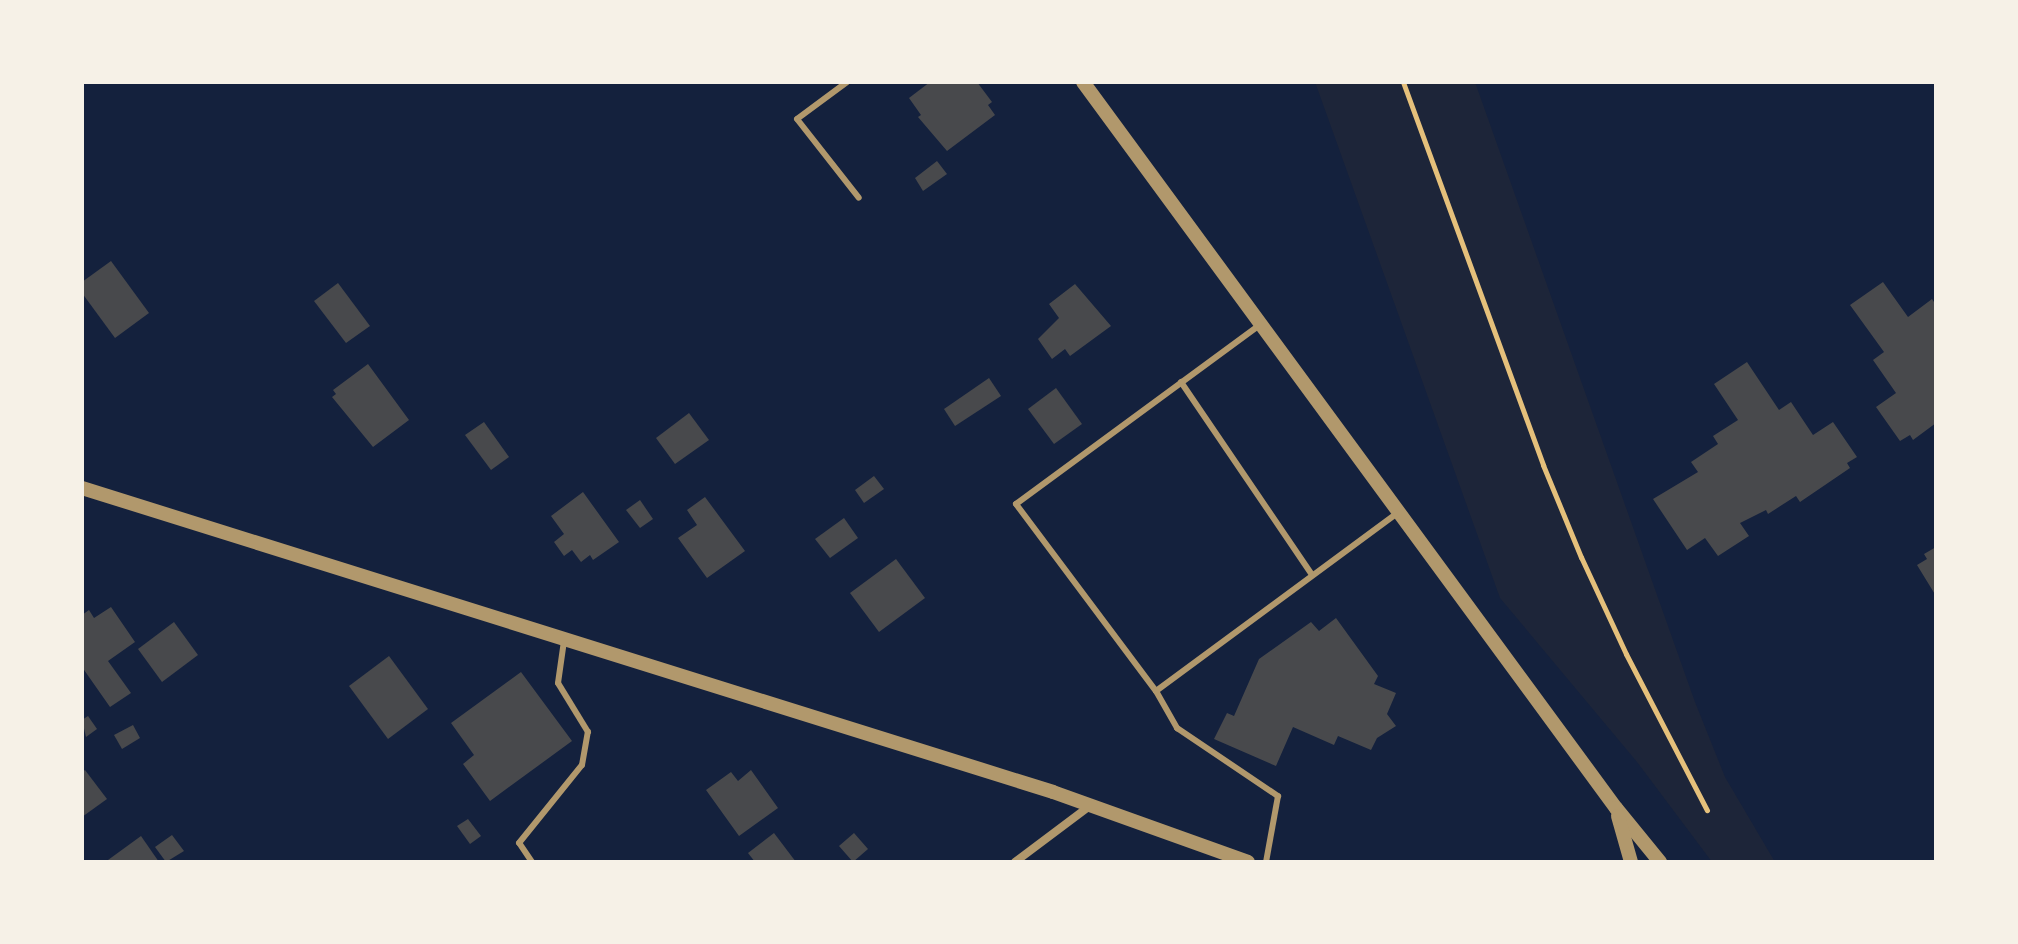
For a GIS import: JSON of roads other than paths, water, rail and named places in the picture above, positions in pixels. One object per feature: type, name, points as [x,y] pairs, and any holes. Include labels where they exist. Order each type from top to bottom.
[{"type":"street","points":[[1083,82],[1616,808],[1660,862]]},
{"type":"street","points":[[82,488],[1091,804],[1248,862]]},
{"type":"street","points":[[1015,862],[1091,804]]},
{"type":"street","points":[[1616,808],[1631,862]]},
{"type":"lane","points":[[847,82],[797,119],[859,198]]},
{"type":"lane","points":[[1261,324],[1016,504],[1156,691],[1177,728],[1278,796],[1266,862]]},
{"type":"lane","points":[[1181,382],[1312,575]]},
{"type":"lane","points":[[1156,691],[1399,512]]},
{"type":"lane","points":[[532,862],[519,843],[582,765],[588,732],[558,683],[564,638]]}]
